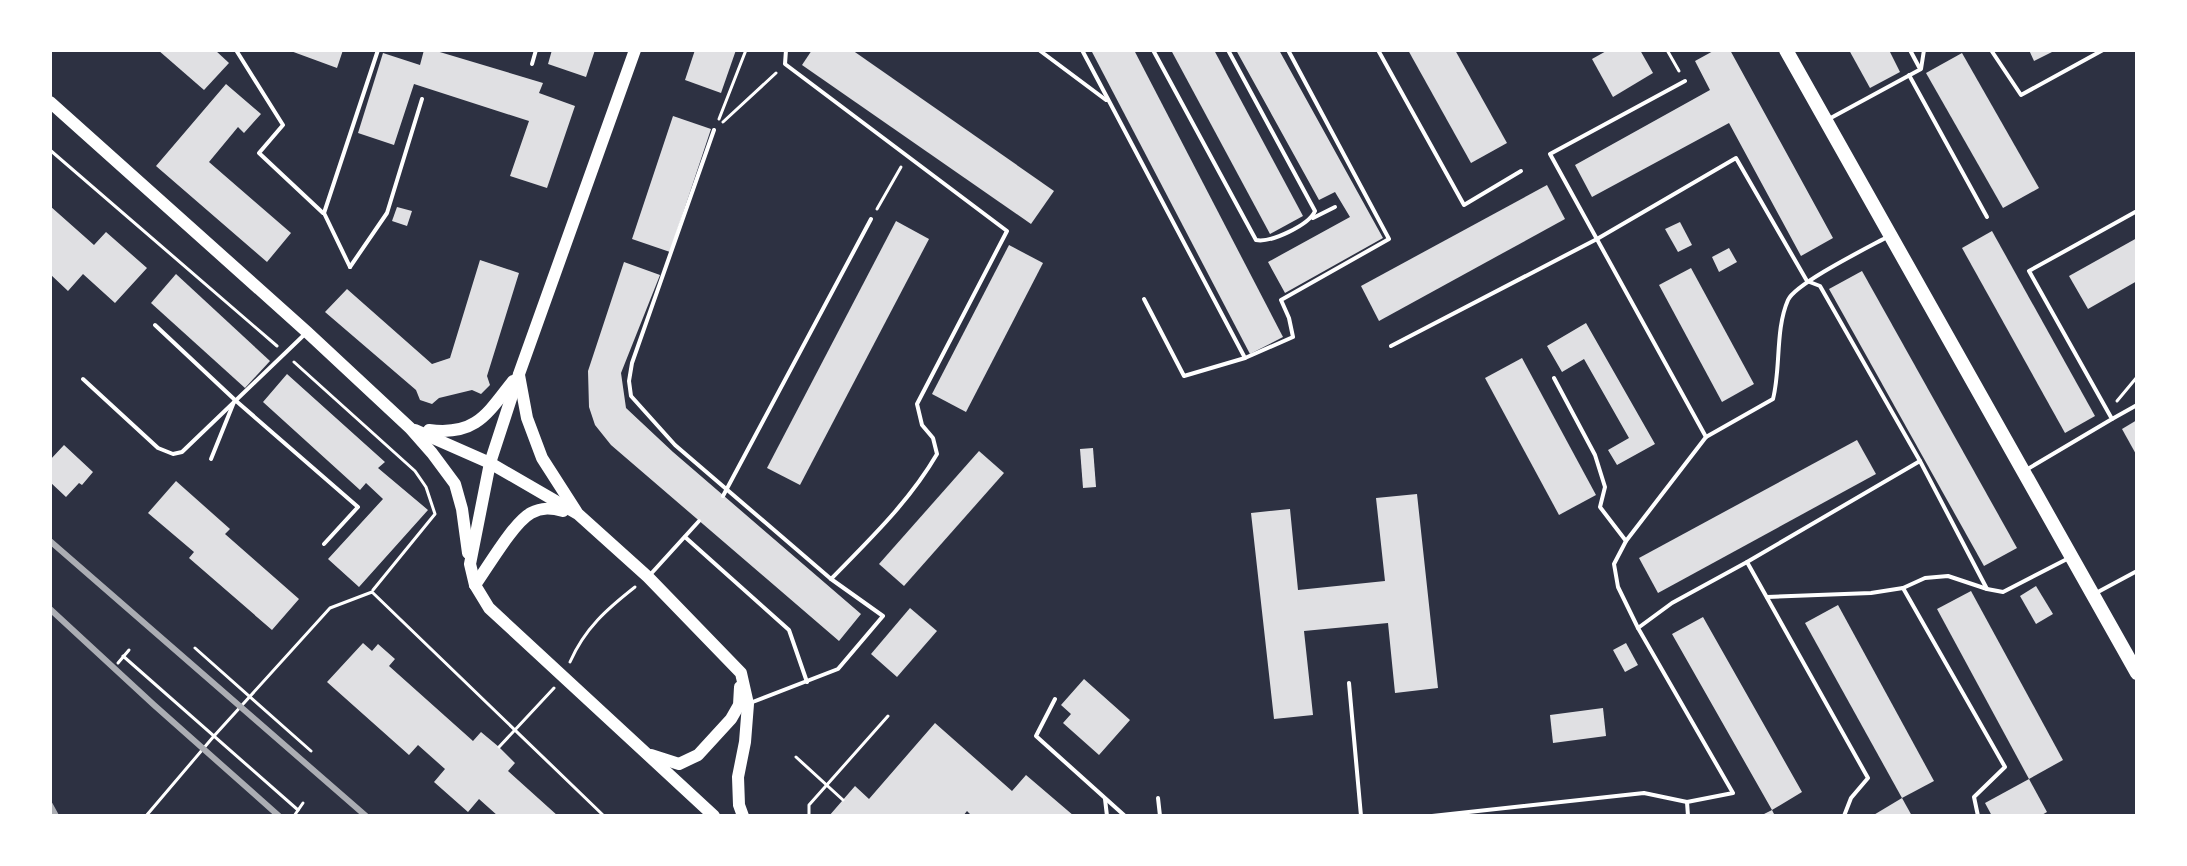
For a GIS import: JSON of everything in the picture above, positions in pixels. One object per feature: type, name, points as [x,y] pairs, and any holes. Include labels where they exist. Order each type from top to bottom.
[{"type":"main road","points":[[470,564],[490,463],[635,50]]},
{"type":"main road","points":[[1786,50],[2137,673]]},
{"type":"main road","points":[[50,102],[410,428],[455,484],[475,585],[489,608],[714,816]]},
{"type":"main road","points":[[410,428],[441,432],[462,430],[482,419],[519,374]]},
{"type":"main road","points":[[519,374],[527,418],[542,458],[578,514]]},
{"type":"main road","points":[[410,428],[490,463],[578,514],[648,577],[741,673],[748,704],[738,777],[739,805],[743,816]]},
{"type":"main road","points":[[475,585],[519,523],[532,512],[549,507],[578,514]]},
{"type":"main road","points":[[648,754],[679,764],[698,755],[731,719],[739,705],[741,673]]},
{"type":"lane","points":[[236,50],[283,125],[259,153],[324,213],[350,267],[387,213],[422,99]]},
{"type":"lane","points":[[324,213],[378,50]]},
{"type":"lane","points":[[532,64],[536,50]]},
{"type":"lane","points":[[786,50],[785,64],[1007,231],[917,404],[922,425],[933,438],[937,454],[920,483],[890,520],[831,579]]},
{"type":"lane","points":[[1039,50],[1108,102]]},
{"type":"lane","points":[[1082,50],[1245,358]]},
{"type":"lane","points":[[1153,50],[1256,240],[1266,242],[1335,207]]},
{"type":"lane","points":[[1228,50],[1315,211],[1311,220]]},
{"type":"lane","points":[[1144,299],[1184,376],[1245,358],[1293,337],[1281,300],[1389,239],[1288,50]]},
{"type":"lane","points":[[1378,50],[1464,205],[1521,171]]},
{"type":"lane","points":[[1910,50],[1921,69]]},
{"type":"lane","points":[[1921,69],[1924,50]]},
{"type":"lane","points":[[1991,50],[2021,95],[2103,50]]},
{"type":"lane","points":[[1826,121],[1921,69]]},
{"type":"lane","points":[[1909,75],[1987,217]]},
{"type":"lane","points":[[1685,81],[1550,154],[1706,437]]},
{"type":"lane","points":[[714,130],[632,363],[629,381],[631,396],[675,445],[831,579],[883,616],[838,669],[748,704]]},
{"type":"lane","points":[[1391,346],[1597,239],[1736,158],[1807,281],[1820,286],[1920,461],[1987,589]]},
{"type":"lane","points":[[2112,419],[2029,271],[2137,211]]},
{"type":"lane","points":[[723,496],[871,219]]},
{"type":"lane","points":[[1432,816],[1644,793],[1687,802],[1733,793],[1638,628],[1618,587],[1614,564],[1626,541],[1706,437],[1773,399],[1778,379],[1779,343],[1789,297],[1807,281],[1891,234]]},
{"type":"lane","points":[[155,325],[235,400],[358,507],[324,544]]},
{"type":"lane","points":[[83,379],[158,448],[173,454],[182,452],[307,332]]},
{"type":"lane","points":[[1554,378],[1595,455],[1605,487],[1600,507],[1626,541]]},
{"type":"lane","points":[[211,459],[235,400]]},
{"type":"lane","points":[[2024,471],[2137,405]]},
{"type":"lane","points":[[1638,628],[1672,603],[1920,461]]},
{"type":"lane","points":[[648,577],[699,521]]},
{"type":"lane","points":[[685,537],[789,630],[807,682]]},
{"type":"lane","points":[[1767,597],[1871,593],[1903,588],[1925,578],[1948,576],[2003,592],[2072,556]]},
{"type":"lane","points":[[1747,562],[1868,778],[1851,798],[1844,816]]},
{"type":"lane","points":[[2094,594],[2137,571]]},
{"type":"lane","points":[[1903,588],[2005,767],[1974,797],[1978,816]]},
{"type":"lane","points":[[1349,683],[1361,816]]},
{"type":"lane","points":[[1055,699],[1036,736],[1125,816]]},
{"type":"lane","points":[[1105,798],[1107,816]]},
{"type":"lane","points":[[1158,798],[1160,816]]},
{"type":"lane","points":[[1687,802],[1688,816]]},
{"type":"path","points":[[714,130],[746,50]]},
{"type":"path","points":[[1667,50],[1685,81]]},
{"type":"path","points":[[714,130],[785,64]]},
{"type":"path","points":[[871,219],[908,155]]},
{"type":"path","points":[[2108,412],[2137,377]]},
{"type":"path","points":[[499,747],[564,677],[579,642],[607,609],[648,577]]},
{"type":"path","points":[[146,816],[330,608],[372,592],[604,816]]},
{"type":"path","points":[[195,648],[311,751]]},
{"type":"path","points":[[118,663],[129,650]]},
{"type":"path","points":[[123,656],[298,810]]},
{"type":"path","points":[[809,816],[809,805],[888,716]]},
{"type":"path","points":[[796,757],[843,800]]},
{"type":"path","points":[[294,816],[303,803]]},
{"type":"building","points":[[158,50],[215,50],[229,63],[204,90]]},
{"type":"building","points":[[288,50],[343,50],[337,68]]},
{"type":"building","points":[[424,50],[433,50],[543,83],[539,93],[575,106],[547,188],[510,176],[529,121],[414,84],[394,145],[358,133],[383,53],[420,65]]},
{"type":"building","points":[[552,50],[595,50],[586,77],[548,64]]},
{"type":"building","points":[[695,50],[736,50],[721,93],[685,80]]},
{"type":"building","points":[[812,50],[852,50],[1054,191],[1031,224],[802,65]]},
{"type":"building","points":[[1091,50],[1134,50],[1283,337],[1250,354]]},
{"type":"building","points":[[1171,50],[1214,50],[1303,216],[1270,234]]},
{"type":"building","points":[[1236,50],[1279,50],[1383,238],[1285,293],[1268,262],[1350,217],[1335,192],[1319,200]]},
{"type":"building","points":[[1408,50],[1455,50],[1507,143],[1471,163]]},
{"type":"building","points":[[1608,50],[1640,50],[1653,73],[1613,97],[1592,59]]},
{"type":"building","points":[[1715,50],[1730,50],[1833,238],[1801,256],[1729,123],[1592,197],[1575,165],[1710,90],[1695,61]]},
{"type":"building","points":[[1849,50],[1889,50],[1900,72],[1870,88]]},
{"type":"building","points":[[2029,50],[2056,50],[2034,61]]},
{"type":"building","points":[[1962,53],[2039,188],[2003,208],[1926,73]]},
{"type":"building","points":[[226,84],[261,114],[244,133],[238,127],[209,162],[291,233],[267,262],[156,166]]},
{"type":"building","points":[[673,116],[711,129],[670,252],[632,239]]},
{"type":"building","points":[[1547,185],[1565,219],[1379,321],[1361,286]]},
{"type":"building","points":[[50,206],[94,245],[106,232],[147,268],[115,303],[83,274],[68,291],[50,274]]},
{"type":"building","points":[[397,207],[412,211],[407,226],[392,221]]},
{"type":"building","points":[[896,221],[929,239],[800,485],[767,468]]},
{"type":"building","points":[[1680,222],[1692,245],[1678,252],[1665,229]]},
{"type":"building","points":[[1992,231],[2095,416],[2065,433],[1962,248]]},
{"type":"building","points":[[2137,238],[2137,281],[2088,309],[2069,276]]},
{"type":"building","points":[[1009,245],[1043,263],[966,412],[932,394]]},
{"type":"building","points":[[1729,248],[1737,262],[1719,272],[1712,257]]},
{"type":"building","points":[[480,260],[519,273],[487,376],[490,385],[481,394],[472,390],[439,398],[432,404],[420,400],[416,390],[325,312],[347,289],[432,364],[450,358]]},
{"type":"building","points":[[624,262],[660,275],[621,373],[626,408],[861,614],[839,641],[611,445],[595,425],[589,407],[588,371]]},
{"type":"building","points":[[1691,268],[1754,384],[1722,402],[1659,285]]},
{"type":"building","points":[[1862,271],[2017,548],[1984,566],[1829,289]]},
{"type":"building","points":[[176,274],[270,361],[245,388],[151,303]]},
{"type":"building","points":[[1586,323],[1655,444],[1617,465],[1608,450],[1629,438],[1584,359],[1562,372],[1547,346]]},
{"type":"building","points":[[1522,358],[1596,495],[1559,515],[1485,378]]},
{"type":"building","points":[[287,374],[385,462],[378,468],[428,510],[359,587],[328,559],[383,499],[366,483],[360,490],[263,402]]},
{"type":"building","points":[[2137,420],[2137,456],[2122,429]]},
{"type":"building","points":[[1857,440],[1876,474],[1658,593],[1639,558]]},
{"type":"building","points":[[64,445],[93,472],[66,497],[50,482],[50,460]]},
{"type":"building","points":[[1093,448],[1096,487],[1083,488],[1080,449]]},
{"type":"building","points":[[979,451],[1004,473],[904,586],[879,564]]},
{"type":"building","points":[[176,481],[230,529],[225,534],[299,599],[272,630],[189,558],[194,552],[148,513]]},
{"type":"building","points":[[1417,494],[1438,688],[1395,693],[1388,623],[1304,631],[1313,715],[1274,719],[1251,513],[1290,509],[1298,590],[1385,581],[1376,498]]},
{"type":"building","points":[[2036,586],[2053,614],[2036,624],[2020,596]]},
{"type":"building","points":[[1971,591],[2063,760],[2029,779],[1937,609]]},
{"type":"building","points":[[1838,605],[1934,781],[1902,798],[1805,623]]},
{"type":"building","points":[[910,608],[937,631],[897,677],[871,654]]},
{"type":"building","points":[[1703,617],[1802,792],[1772,810],[1672,634]]},
{"type":"building","points":[[363,643],[372,651],[378,644],[395,659],[389,666],[473,741],[481,732],[499,747],[515,763],[508,771],[558,816],[498,816],[479,799],[468,812],[434,782],[445,769],[418,745],[409,755],[327,682]]},
{"type":"building","points":[[1626,643],[1638,665],[1625,672],[1613,650]]},
{"type":"building","points":[[1084,679],[1130,720],[1099,755],[1063,723],[1071,714],[1061,705]]},
{"type":"building","points":[[1603,708],[1606,736],[1553,743],[1550,715]]},
{"type":"building","points":[[935,723],[1012,791],[1026,775],[1074,816],[972,816],[967,811],[963,816],[829,816],[855,786],[869,799]]},
{"type":"building","points":[[2029,779],[2047,812],[2040,816],[1992,816],[1985,803]]},
{"type":"building","points":[[1902,798],[1912,816],[1872,816]]},
{"type":"building","points":[[1772,810],[1775,816],[1760,816]]},
{"type":"railway","points":[[50,541],[366,816]]},
{"type":"railway","points":[[50,609],[279,816]]},
{"type":"railway","points":[[50,805],[56,816]]}]
